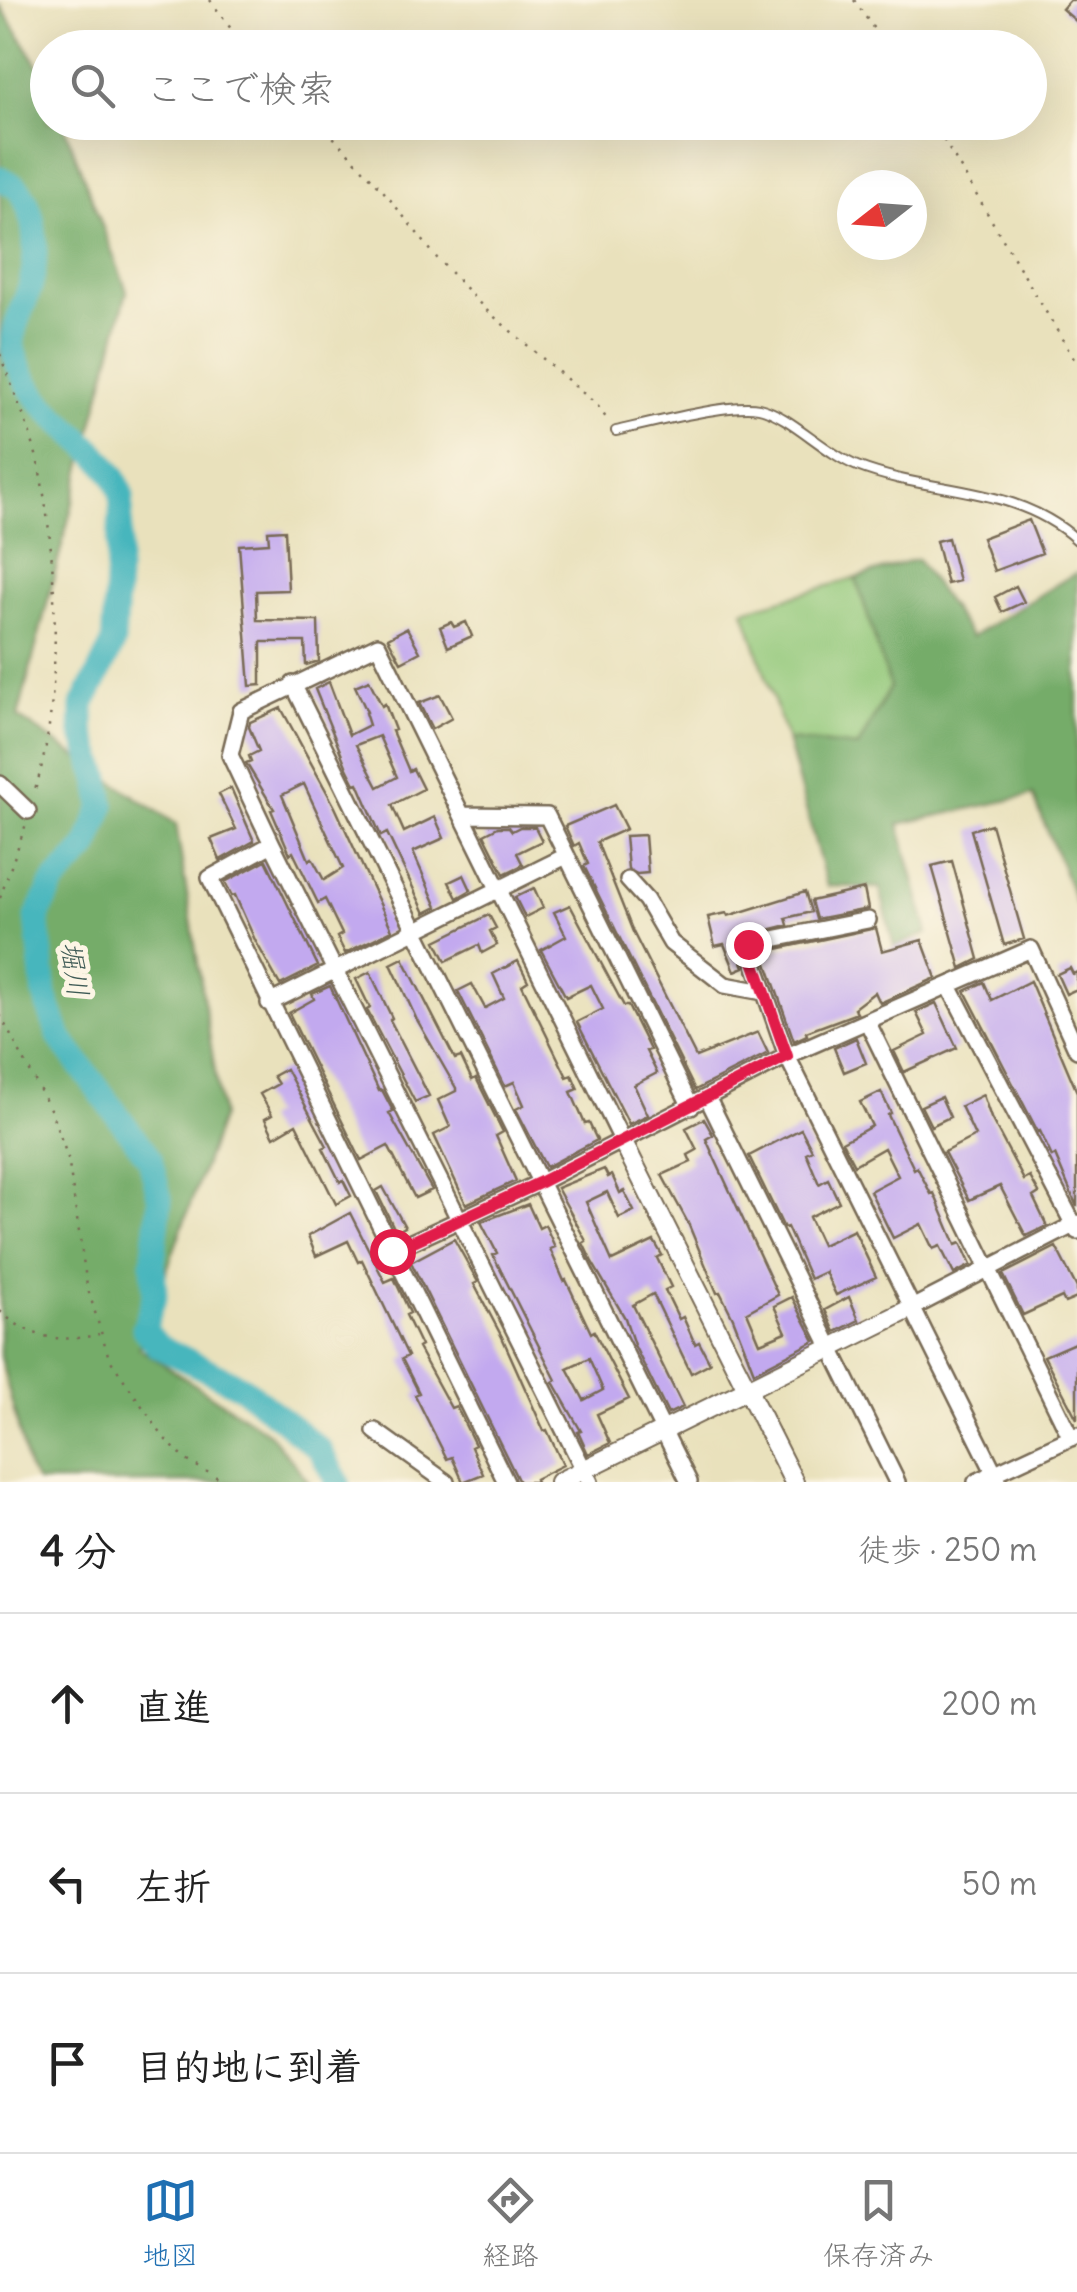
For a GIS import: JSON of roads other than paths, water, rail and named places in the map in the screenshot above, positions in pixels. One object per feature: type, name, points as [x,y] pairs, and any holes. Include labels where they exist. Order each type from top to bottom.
[{"type":"street","points":[[587,1476],[230,754],[241,711],[378,645],[794,1482]]},
{"type":"street","points":[[293,684],[688,1482]]},
{"type":"street","points":[[0,784],[28,812]]},
{"type":"street","points":[[463,814],[547,816],[691,1107]]},
{"type":"street","points":[[272,844],[210,878],[506,1482]]},
{"type":"street","points":[[269,1003],[566,856]]},
{"type":"street","points":[[628,880],[646,900],[671,944],[725,985],[764,992]]},
{"type":"street","points":[[868,920],[748,944],[787,1056],[997,1478]]},
{"type":"street","points":[[392,1251],[539,1183],[787,1056],[1031,949],[1077,1050]]},
{"type":"street","points":[[558,1482],[587,1476],[663,1431],[1076,1226],[949,986]]},
{"type":"street","points":[[867,1021],[1074,1436],[997,1478],[976,1482]]},
{"type":"street","points":[[708,1098],[897,1482]]},
{"type":"street","points":[[375,1431],[446,1482]]},
{"type":"lane","points":[[616,432],[672,418],[759,408],[847,462],[878,474],[966,490],[1025,506],[1053,519],[1077,540]]},
{"type":"waterway","name":"堀川","points":[[0,178],[17,188],[25,200],[35,237],[33,276],[13,344],[23,376],[37,397],[101,460],[122,496],[113,644],[83,705],[82,730],[99,778],[103,806],[87,848],[53,884],[37,917],[45,996],[60,1038],[150,1159],[160,1199],[153,1263],[155,1295],[144,1329],[158,1346],[242,1387],[319,1449],[338,1482]]}]
